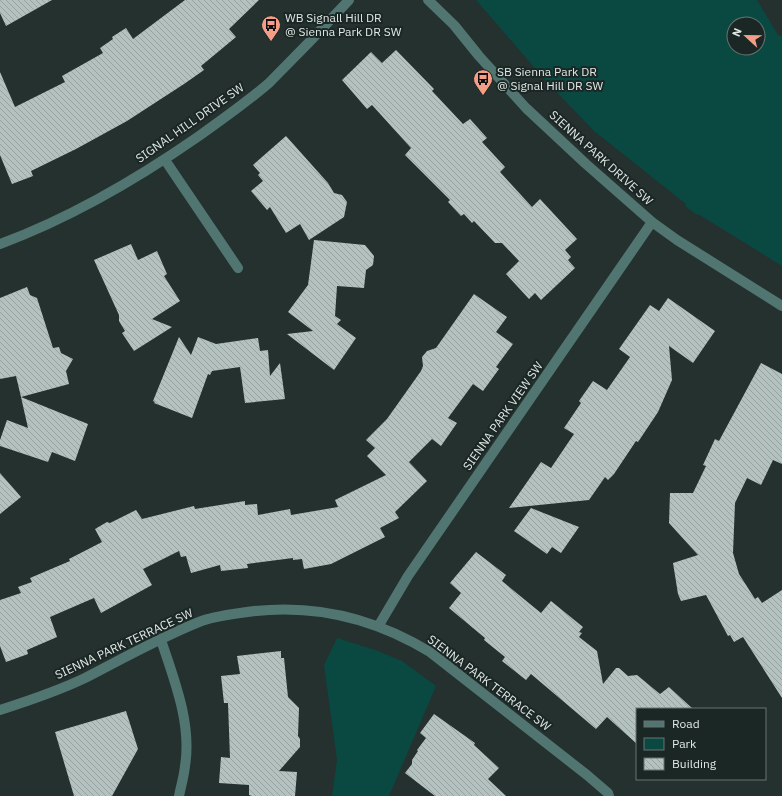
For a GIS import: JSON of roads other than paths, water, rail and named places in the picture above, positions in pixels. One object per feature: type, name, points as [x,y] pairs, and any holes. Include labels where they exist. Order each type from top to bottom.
[{"type":"street","name":"SIGNAL HILL DRIVE SW","points":[[0,244],[20,236],[108,193],[165,160],[225,118],[268,83],[348,0]]},
{"type":"street","name":"SIENNA PARK DRIVE SW","points":[[428,0],[454,25],[526,108],[586,164],[652,222],[677,240],[782,306]]},
{"type":"street","points":[[165,160],[238,268]]},
{"type":"street","name":"SIENNA PARK VIEW SW","points":[[378,625],[408,576],[652,222]]},
{"type":"street","name":"SIENNA PARK TERRACE SW","points":[[0,710],[83,679],[200,622],[254,611],[282,609],[309,610],[356,618],[378,625],[404,637],[430,652],[587,774],[608,793],[609,796]]},
{"type":"street","points":[[161,640],[179,694],[185,725],[186,765],[179,796]]},
{"type":"place","name":"WB Signall Hill DR @ Sienna Park DR SW","points":[[271,42]]},
{"type":"place","name":"SB Sienna Park DR @ Signal Hill DR SW","points":[[483,96]]}]
